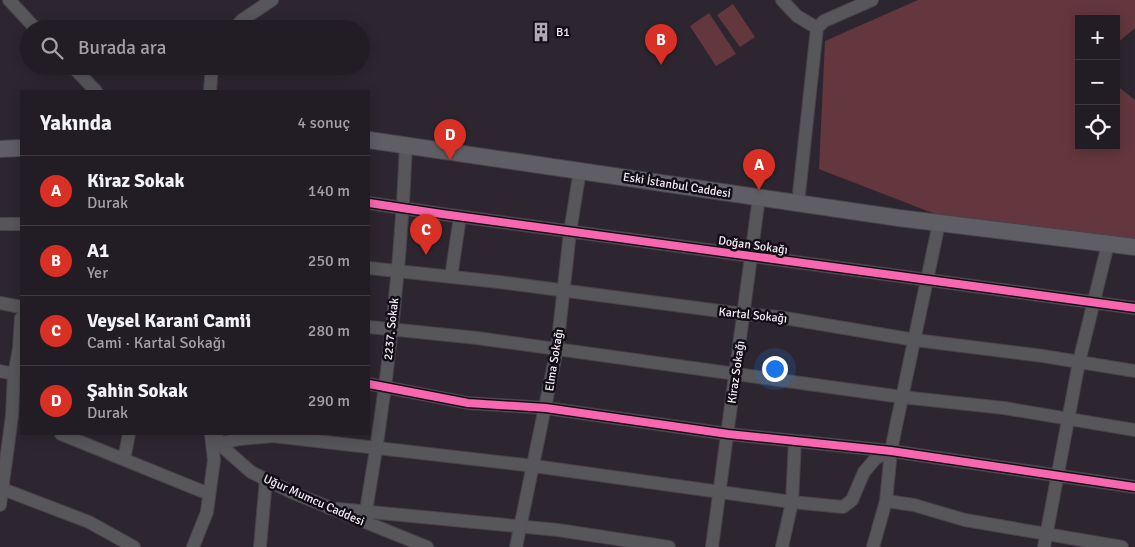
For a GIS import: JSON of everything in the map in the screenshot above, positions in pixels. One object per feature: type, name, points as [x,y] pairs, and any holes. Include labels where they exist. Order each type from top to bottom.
[{"type":"main road","name":"Eski İstanbul Caddesi","points":[[370,140],[940,223],[1135,247]]},
{"type":"main road","points":[[0,148],[20,148]]},
{"type":"street","points":[[9,0],[28,20]]},
{"type":"street","points":[[242,20],[272,0]]},
{"type":"street","points":[[782,0],[797,16],[817,28]]},
{"type":"street","points":[[798,203],[817,28],[824,21],[872,0]]},
{"type":"street","points":[[81,75],[95,90]]},
{"type":"street","points":[[210,90],[211,75]]},
{"type":"street","name":"2237. Sokak","points":[[366,511],[377,447],[392,330],[403,209],[406,145]]},
{"type":"street","name":"Elma Sokağı","points":[[516,547],[557,349],[570,232],[580,170]]},
{"type":"street","name":"Kiraz Sokağı","points":[[712,547],[759,197]]},
{"type":"street","name":"Doğan Sokağı","points":[[370,203],[1135,308]]},
{"type":"street","points":[[451,277],[460,217]]},
{"type":"street","points":[[873,547],[886,501],[891,451],[940,223]]},
{"type":"street","points":[[0,224],[20,224]]},
{"type":"street","points":[[1045,541],[1067,418],[1108,244]]},
{"type":"street","name":"Kartal Sokağı","points":[[370,268],[779,317],[915,340],[1135,371]]},
{"type":"street","points":[[0,304],[20,306]]},
{"type":"street","points":[[370,327],[477,338],[902,397],[1004,408],[1135,430]]},
{"type":"street","points":[[0,505],[5,430],[17,417],[14,374],[20,349]]},
{"type":"street","points":[[0,371],[14,374]]},
{"type":"street","points":[[370,384],[468,403],[546,408],[728,434],[891,451],[1135,487]]},
{"type":"street","points":[[64,435],[209,494]]},
{"type":"street","points":[[124,459],[129,435]]},
{"type":"street","points":[[193,547],[206,512],[214,460],[215,437],[240,439],[273,436],[377,447],[534,466],[792,502],[843,507],[852,500],[864,472],[876,458],[891,451]]},
{"type":"street","name":"Uğur Mumcu Caddesi","points":[[215,437],[251,472],[266,480],[329,508],[427,547]]},
{"type":"street","points":[[782,547],[792,502],[795,441]]},
{"type":"street","points":[[260,547],[266,480]]},
{"type":"street","points":[[1,488],[89,522],[134,547]]},
{"type":"street","points":[[886,501],[914,505],[1045,541],[1122,547]]},
{"type":"street","points":[[329,508],[558,530],[670,547]]},
{"type":"shaded area","points":[[918,0],[1135,0],[1135,28],[1120,41],[1120,15],[1075,15],[1075,150],[1120,150],[1120,88],[1135,100],[1135,239],[948,219],[819,169],[825,41]]},
{"type":"shaded area","points":[[733,4],[755,37],[740,47],[717,15]]},
{"type":"shaded area","points":[[709,13],[736,54],[716,66],[690,26]]},
{"type":"cycle path","points":[[370,203],[1135,308]]},
{"type":"cycle path","points":[[370,384],[468,403],[546,408],[728,434],[891,451],[1135,487]]},
{"type":"place","name":"B1","points":[[541,32]]},
{"type":"place","name":"A1","points":[[661,65]]},
{"type":"place","name":"Şahin Sokak","points":[[450,160]]},
{"type":"place","name":"Kiraz Sokak","points":[[759,190]]},
{"type":"place","name":"Veysel Karani Camii","points":[[426,255]]}]
